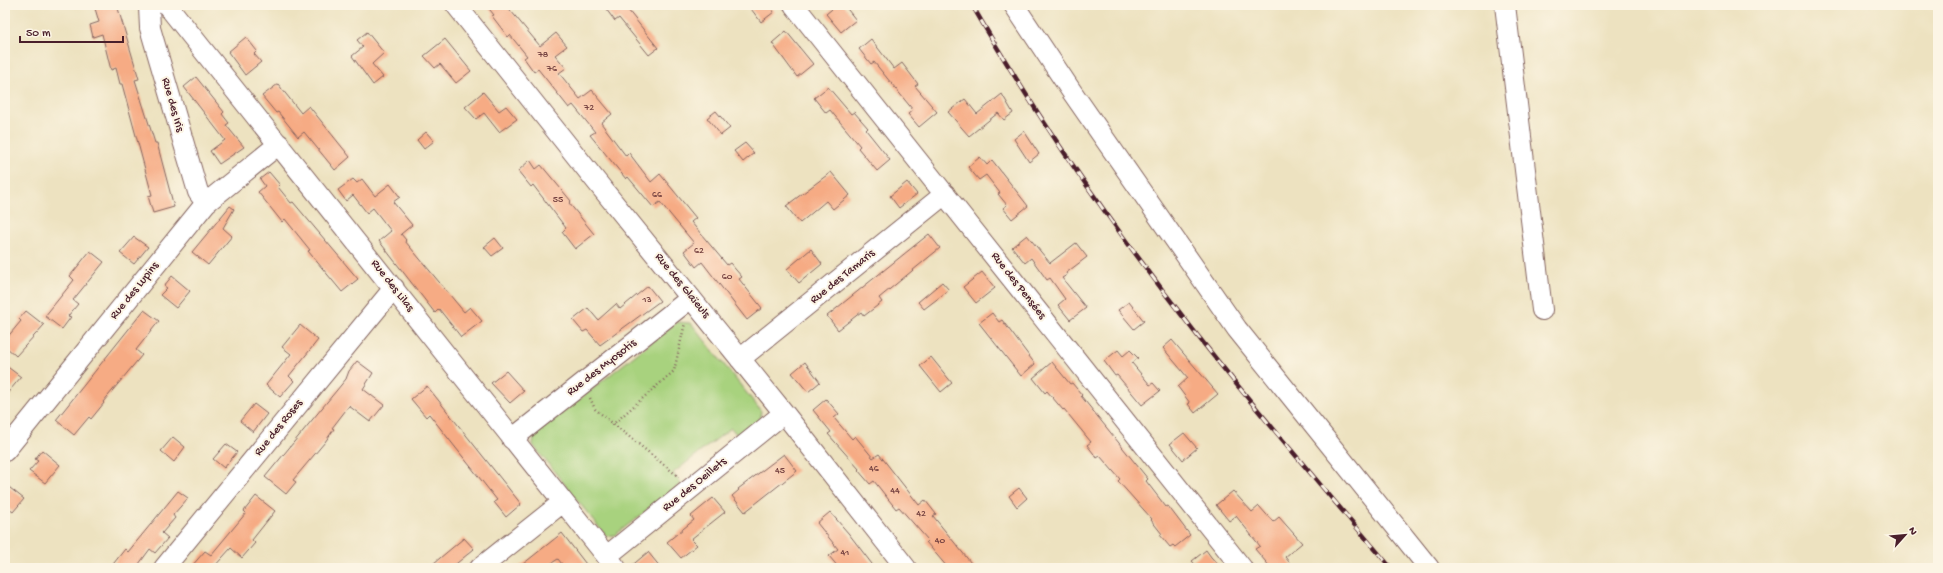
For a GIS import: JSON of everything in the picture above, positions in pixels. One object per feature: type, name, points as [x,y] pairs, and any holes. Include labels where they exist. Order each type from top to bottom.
[{"type":"street","name":"Rue des Iris","points":[[150,5],[150,28],[198,192],[206,203]]},
{"type":"street","name":"Rue des Lilas","points":[[166,5],[279,144],[612,562]]},
{"type":"street","name":"Rue des Glaïeuls","points":[[456,5],[591,175],[689,307],[740,359],[906,568]]},
{"type":"street","name":"Rue des Pensées","points":[[794,5],[1242,568]]},
{"type":"street","points":[[1014,5],[1072,92],[1236,329],[1429,568]]},
{"type":"street","points":[[1505,5],[1542,310]]},
{"type":"street","name":"Rue des Lupins","points":[[5,451],[206,203],[279,144]]},
{"type":"street","name":"Rue des Tamaris","points":[[740,359],[945,194]]},
{"type":"street","name":"Rue des Roses","points":[[164,568],[394,288]]},
{"type":"street","name":"Rue des Myosotis","points":[[512,438],[689,307]]},
{"type":"street","name":"Rue des Oeillets","points":[[612,562],[784,413]]},
{"type":"street","points":[[480,568],[563,502]]},
{"type":"path","points":[[612,425],[674,371],[689,307]]},
{"type":"path","points":[[589,396],[595,409],[612,425],[680,478]]},
{"type":"green space","points":[[677,322],[691,323],[761,411],[760,420],[739,437],[731,428],[673,473],[681,484],[615,535],[606,536],[533,445],[534,435]]},
{"type":"building","points":[[94,5],[117,5],[139,79],[135,80],[155,143],[157,143],[174,207],[153,213],[148,196],[152,195],[122,84],[120,84],[116,68],[111,70],[102,34],[93,37],[90,25],[99,22]]},
{"type":"building","points":[[486,5],[506,5],[540,46],[556,33],[567,46],[555,55],[566,68],[559,73],[580,99],[592,90],[612,114],[601,123],[626,156],[629,153],[651,182],[660,174],[696,218],[691,222],[727,265],[730,263],[742,277],[739,279],[762,308],[747,320],[702,262],[696,267],[684,251],[694,243],[660,202],[653,207],[628,177],[626,179],[590,135],[595,132],[573,105],[569,108],[538,69],[534,72],[524,58],[527,56],[510,35],[508,37],[492,16],[494,15]]},
{"type":"building","points":[[603,5],[624,5],[658,48],[649,55],[619,18],[615,21]]},
{"type":"building","points":[[748,5],[769,5],[774,12],[761,22]]},
{"type":"building","points":[[837,5],[844,5],[856,20],[841,32],[826,14]]},
{"type":"building","points":[[786,31],[813,64],[797,77],[772,43]]},
{"type":"building","points":[[367,32],[384,53],[372,64],[383,77],[373,85],[352,56],[363,47],[357,40]]},
{"type":"building","points":[[246,37],[257,51],[254,54],[261,62],[245,75],[228,52]]},
{"type":"building","points":[[445,39],[471,71],[456,83],[440,64],[435,68],[424,56]]},
{"type":"building","points":[[871,39],[894,69],[902,63],[918,84],[915,86],[937,112],[919,127],[908,114],[913,110],[874,62],[871,64],[859,49]]},
{"type":"building","points":[[196,77],[224,112],[222,114],[229,123],[226,125],[244,147],[219,164],[210,151],[225,140],[184,87]]},
{"type":"building","points":[[278,84],[301,113],[309,106],[350,157],[335,170],[304,132],[298,137],[278,112],[276,113],[262,96]]},
{"type":"building","points":[[828,87],[851,114],[854,112],[868,128],[866,130],[890,160],[877,171],[858,148],[860,146],[830,110],[826,113],[814,98]]},
{"type":"building","points":[[483,92],[499,111],[506,106],[517,119],[499,132],[484,113],[476,119],[465,107]]},
{"type":"building","points":[[1002,94],[1013,113],[1004,120],[998,113],[969,136],[948,112],[965,99],[977,114]]},
{"type":"building","points":[[716,111],[730,128],[721,135],[707,118]]},
{"type":"building","points":[[1024,131],[1039,154],[1029,162],[1014,139]]},
{"type":"building","points":[[426,132],[434,141],[424,149],[417,140]]},
{"type":"building","points":[[745,143],[754,153],[743,162],[734,151]]},
{"type":"building","points":[[980,157],[987,165],[992,160],[1028,206],[1012,219],[1003,208],[1007,205],[998,194],[1000,193],[986,175],[979,180],[968,167]]},
{"type":"building","points":[[530,160],[536,169],[541,165],[571,201],[569,203],[594,234],[575,249],[562,232],[566,228],[533,185],[531,187],[518,171]]},
{"type":"building","points":[[269,172],[280,185],[278,187],[291,203],[293,202],[358,279],[342,292],[308,251],[310,250],[285,219],[282,222],[258,192],[265,186],[260,179]]},
{"type":"building","points":[[831,172],[850,195],[833,209],[826,201],[800,223],[786,206]]},
{"type":"building","points":[[353,179],[357,183],[362,179],[375,196],[390,184],[400,197],[393,202],[412,225],[401,234],[406,240],[405,241],[464,312],[470,307],[482,321],[461,337],[439,309],[435,313],[379,241],[391,231],[373,208],[367,213],[353,195],[346,201],[338,190]]},
{"type":"building","points":[[907,182],[917,194],[899,208],[890,196]]},
{"type":"building","points":[[230,206],[234,209],[223,228],[232,236],[208,265],[192,252]]},
{"type":"building","points":[[929,234],[940,248],[879,298],[882,302],[864,316],[861,312],[838,330],[827,316]]},
{"type":"building","points":[[1027,235],[1050,263],[1076,243],[1087,257],[1066,273],[1067,275],[1062,278],[1086,308],[1070,320],[1058,305],[1065,299],[1050,278],[1047,280],[1031,258],[1025,263],[1012,247]]},
{"type":"building","points":[[134,237],[148,247],[134,264],[120,253]]},
{"type":"building","points":[[495,238],[503,248],[492,256],[484,247]]},
{"type":"building","points":[[811,249],[822,264],[799,283],[787,269]]},
{"type":"building","points":[[90,251],[104,262],[73,300],[78,304],[68,316],[71,317],[62,329],[45,316],[74,280],[70,276]]},
{"type":"building","points":[[982,272],[995,288],[976,303],[963,287]]},
{"type":"building","points":[[172,276],[190,291],[176,308],[160,295],[167,288],[164,286]]},
{"type":"building","points":[[942,282],[949,290],[924,309],[918,302]]},
{"type":"building","points":[[648,286],[660,301],[600,345],[587,330],[583,332],[573,320],[588,308],[598,320],[616,304],[620,309]]},
{"type":"building","points":[[1129,302],[1144,321],[1134,329],[1118,310]]},
{"type":"building","points":[[144,310],[159,321],[136,350],[142,355],[103,402],[104,403],[91,419],[89,417],[74,435],[56,420]]},
{"type":"building","points":[[26,311],[44,325],[16,356],[5,346],[5,340],[21,321],[19,319]]},
{"type":"building","points":[[992,313],[999,322],[1002,320],[1035,364],[1021,376],[979,323]]},
{"type":"building","points":[[300,325],[318,340],[289,376],[294,381],[280,397],[266,385],[291,354],[282,347]]},
{"type":"building","points":[[1172,340],[1218,394],[1195,413],[1188,404],[1190,403],[1178,387],[1188,378],[1163,348]]},
{"type":"building","points":[[1118,350],[1123,356],[1130,350],[1138,358],[1132,363],[1150,385],[1153,383],[1160,391],[1142,405],[1117,375],[1115,376],[1104,361]]},
{"type":"building","points":[[931,357],[952,383],[941,392],[920,366]]},
{"type":"building","points":[[357,361],[373,373],[363,389],[384,405],[370,422],[349,406],[332,428],[334,429],[325,442],[293,480],[296,482],[286,494],[265,477],[346,379],[349,371]]},
{"type":"building","points":[[805,362],[820,382],[808,392],[792,373]]},
{"type":"building","points":[[1052,362],[1070,384],[1072,383],[1082,395],[1081,396],[1148,479],[1146,481],[1166,507],[1168,506],[1190,535],[1175,547],[1173,545],[1170,547],[1160,535],[1162,534],[1151,520],[1152,519],[1118,481],[1120,479],[1100,456],[1097,458],[1087,445],[1091,442],[1064,409],[1063,410],[1047,391],[1045,393],[1033,378]]},
{"type":"building","points":[[5,365],[21,377],[5,396]]},
{"type":"building","points":[[506,371],[524,391],[510,403],[491,383]]},
{"type":"building","points":[[427,386],[521,504],[506,517],[494,502],[497,500],[429,414],[426,417],[411,399]]},
{"type":"building","points":[[826,399],[839,414],[834,418],[852,439],[855,436],[873,458],[879,454],[919,505],[925,500],[936,514],[933,516],[975,568],[948,568],[926,542],[928,540],[899,507],[896,509],[874,481],[870,484],[858,470],[859,469],[828,434],[831,432],[813,410]]},
{"type":"building","points":[[254,404],[267,414],[253,432],[240,421]]},
{"type":"building","points":[[1184,433],[1197,448],[1183,460],[1170,444]]},
{"type":"building","points":[[173,437],[185,447],[174,462],[161,451]]},
{"type":"building","points":[[226,444],[237,452],[224,468],[213,459]]},
{"type":"building","points":[[42,450],[60,465],[45,483],[29,471],[38,461],[35,459]]},
{"type":"building","points":[[784,454],[797,471],[745,512],[732,496],[739,490],[738,489]]},
{"type":"building","points":[[5,484],[24,499],[13,512],[5,506]]},
{"type":"building","points":[[1019,488],[1027,498],[1017,507],[1009,496]]},
{"type":"building","points":[[178,491],[188,498],[173,515],[175,518],[162,533],[168,538],[155,553],[150,549],[136,568],[110,568],[125,549],[128,552]]},
{"type":"building","points":[[1233,491],[1252,512],[1259,506],[1273,522],[1279,517],[1302,543],[1285,557],[1294,568],[1271,568],[1255,549],[1260,546],[1236,516],[1229,521],[1216,505]]},
{"type":"building","points":[[256,496],[275,511],[252,540],[255,543],[242,558],[231,548],[213,568],[190,568],[205,551],[211,555],[246,513],[244,511]]},
{"type":"building","points":[[713,498],[725,512],[691,539],[697,545],[681,558],[667,542],[694,520],[691,516]]},
{"type":"building","points":[[830,512],[875,568],[839,568],[829,556],[838,549],[817,523]]},
{"type":"building","points":[[562,533],[589,568],[565,568],[558,559],[544,568],[518,568]]},
{"type":"building","points":[[464,538],[474,549],[451,568],[428,568]]},
{"type":"building","points":[[1206,550],[1221,568],[1198,568],[1192,561]]},
{"type":"building","points":[[648,552],[661,568],[629,568]]},
{"type":"railway","points":[[972,5],[1023,90],[1078,174],[1166,295],[1244,394],[1391,568]]}]
